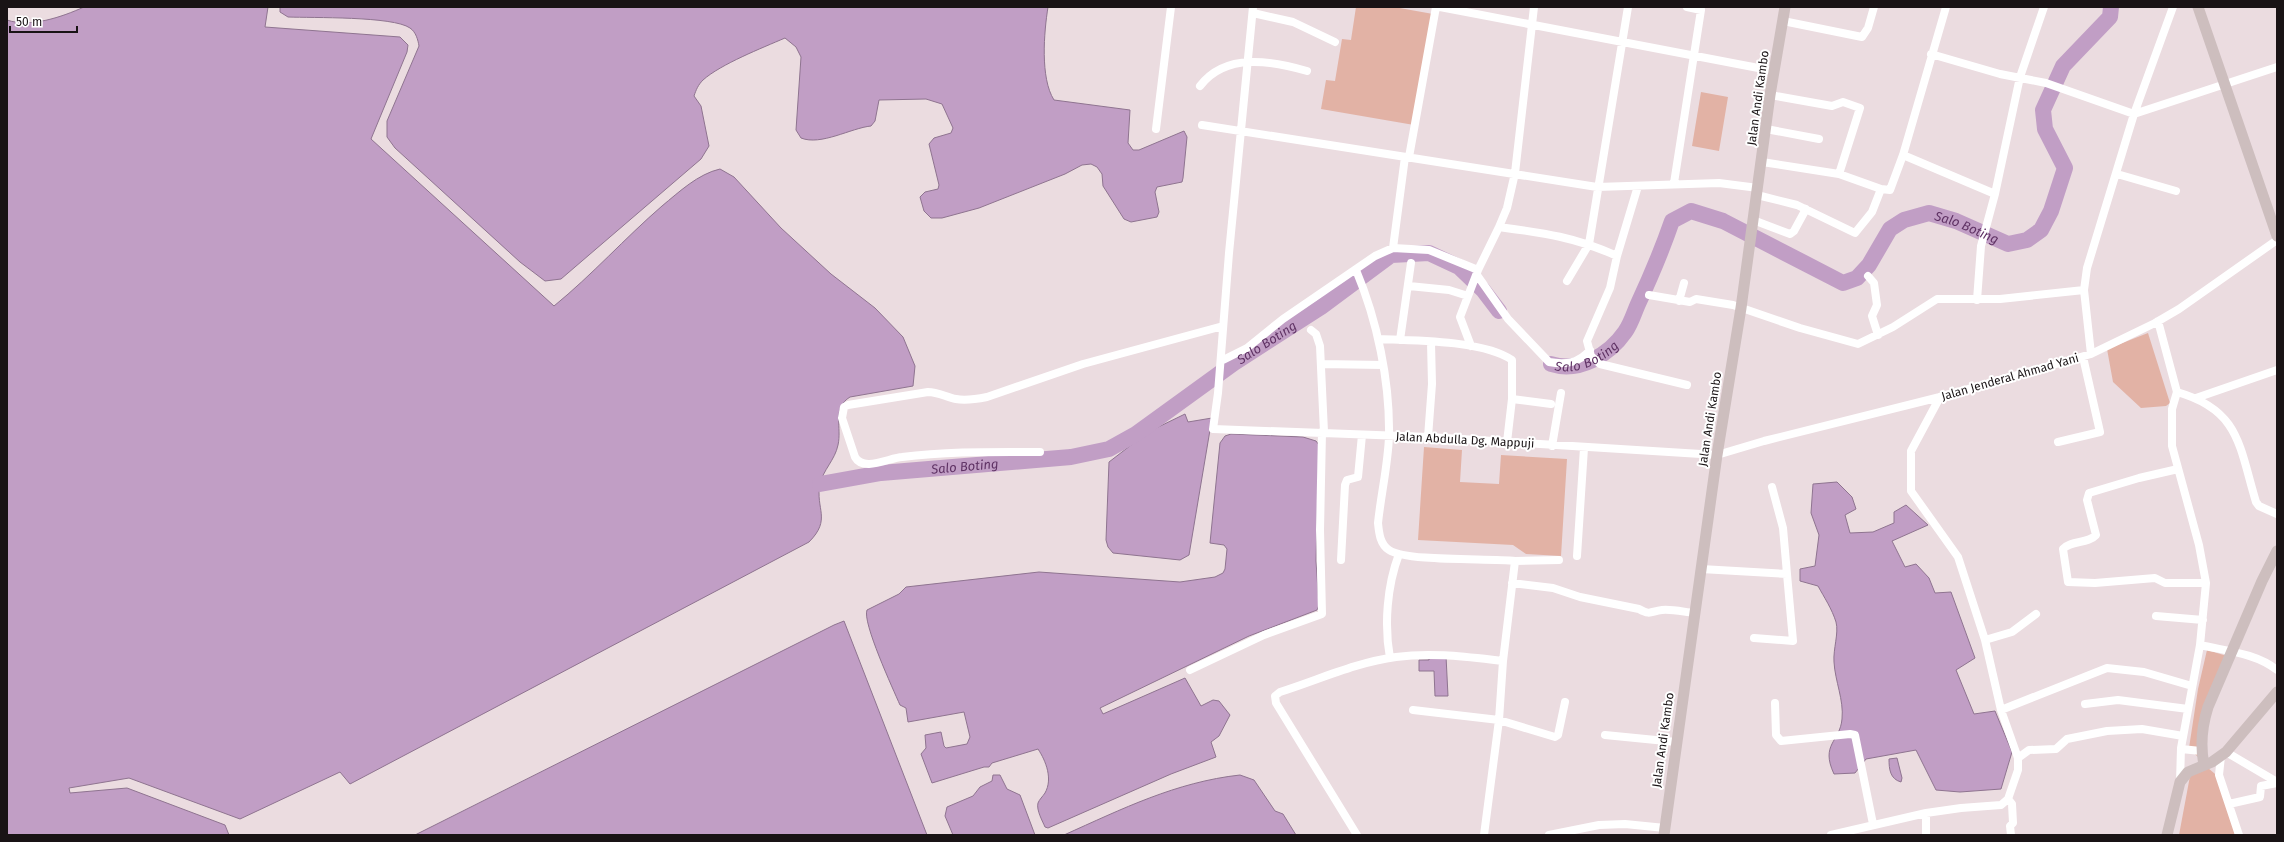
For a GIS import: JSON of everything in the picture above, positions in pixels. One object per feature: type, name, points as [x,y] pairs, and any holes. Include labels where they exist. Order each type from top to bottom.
[{"type":"street","points":[[1156,129],[1171,7]]},
{"type":"street","points":[[1393,248],[1407,157],[1436,7]]},
{"type":"street","points":[[1440,7],[1452,8],[1532,25],[1694,54],[1774,71]]},
{"type":"street","points":[[1471,346],[1459,320],[1477,274],[1507,208],[1515,173],[1534,7]]},
{"type":"street","points":[[1567,281],[1589,244],[1597,187],[1628,7]]},
{"type":"street","points":[[1674,183],[1701,8],[1687,7]]},
{"type":"street","name":"Jalan Andi Kambo","points":[[1664,832],[1717,455],[1741,308],[1770,95],[1785,7]]},
{"type":"street","points":[[1783,21],[1862,37],[1868,28],[1874,7]]},
{"type":"street","points":[[1762,162],[1839,174],[1890,190],[1903,155],[1931,54],[1946,7]]},
{"type":"street","points":[[1977,300],[1981,246],[1995,194],[2020,77],[2044,7]]},
{"type":"street","points":[[2091,354],[2084,290],[2085,278],[2092,250],[2117,174],[2134,114],[2173,7]]},
{"type":"street","points":[[2198,7],[2277,236]]},
{"type":"street","points":[[1221,362],[1223,326],[1253,10],[1294,22],[1336,42]]},
{"type":"street","points":[[1931,54],[2000,74],[2046,83],[2134,114],[2277,67]]},
{"type":"street","points":[[1200,86],[1214,72],[1249,61],[1283,64],[1307,71]]},
{"type":"street","points":[[1770,95],[1832,106],[1843,102],[1859,107],[1860,109],[1839,174]]},
{"type":"street","points":[[1202,125],[1597,187],[1674,183],[1719,183],[1758,191],[1788,202],[1806,209],[1854,233],[1872,212],[1881,188]]},
{"type":"street","points":[[1766,128],[1819,139]]},
{"type":"street","points":[[1903,155],[1995,194]]},
{"type":"street","points":[[2117,174],[2176,191]]},
{"type":"street","points":[[1638,186],[1617,256],[1606,301],[1587,341],[1591,353],[1600,364],[1687,385]]},
{"type":"street","points":[[1753,220],[1790,234],[1794,231],[1806,209]]},
{"type":"street","points":[[1499,228],[1550,234],[1589,244],[1617,256]]},
{"type":"street","name":"Jalan Jenderal Ahmad Yani","points":[[1717,455],[1787,435],[1940,397],[2091,354],[2158,321],[2277,240]]},
{"type":"street","points":[[1221,362],[1247,348],[1283,319],[1357,272],[1375,256],[1393,248],[1429,250],[1477,274],[1508,320],[1549,362],[1571,364],[1591,353]]},
{"type":"street","points":[[1400,340],[1409,286],[1411,263]]},
{"type":"street","points":[[1357,272],[1380,339],[1383,365],[1389,436],[1378,523],[1379,536],[1383,544],[1389,550],[1410,556],[1559,560]]},
{"type":"street","points":[[1868,276],[1874,282],[1877,305],[1872,316],[1878,335]]},
{"type":"street","points":[[1679,301],[1684,283]]},
{"type":"street","points":[[1409,286],[1470,293]]},
{"type":"street","points":[[1649,296],[1692,302],[1695,300],[1701,300],[1741,308],[1852,344],[1864,342],[1878,335],[1937,299],[1977,300],[2084,290]]},
{"type":"street","points":[[2158,321],[2177,392],[2172,409],[2173,450],[2199,545],[2206,583],[2200,645],[2181,749],[2180,782],[2167,835]]},
{"type":"street","points":[[1040,452],[922,454],[866,464],[857,461],[854,457],[842,418],[843,411],[848,405],[928,392],[935,392],[956,399],[975,400],[1083,364],[1223,326]]},
{"type":"street","points":[[1190,670],[1264,635],[1322,614],[1320,530],[1323,432],[1321,364],[1317,338],[1312,330]]},
{"type":"street","points":[[1380,339],[1471,346],[1492,350],[1512,360],[1512,399],[1507,442]]},
{"type":"street","points":[[1428,437],[1432,384],[1431,343]]},
{"type":"street","points":[[2058,442],[2100,432],[2083,357]]},
{"type":"street","name":"Jalan Abdulla Dg. Mappuji","points":[[1221,362],[1213,429],[1428,437],[1584,448],[1717,455]]},
{"type":"street","points":[[1321,364],[1383,365]]},
{"type":"street","points":[[2196,398],[2277,370]]},
{"type":"street","points":[[2177,392],[2196,398],[2213,407],[2225,417],[2247,467],[2256,502],[2259,506],[2277,514]]},
{"type":"street","points":[[1552,446],[1561,393]]},
{"type":"street","points":[[1830,835],[1926,813],[1961,808],[2001,805],[2008,799],[2018,770],[2018,758],[2001,710],[1985,640],[1958,557],[1911,491],[1912,451],[1940,397]]},
{"type":"street","points":[[1512,399],[1551,404]]},
{"type":"street","points":[[1342,560],[1345,485],[1348,479],[1355,479],[1358,477],[1362,435]]},
{"type":"street","points":[[1577,556],[1584,448]]},
{"type":"street","points":[[2178,469],[2139,478],[2089,493],[2087,500],[2096,534],[2088,540],[2066,545],[2063,549],[2068,582],[2095,583],[2155,578],[2165,583],[2206,583]]},
{"type":"street","points":[[1754,638],[1793,641],[1783,528],[1772,487]]},
{"type":"street","points":[[2204,765],[2201,751],[2203,729],[2208,707],[2231,652],[2277,551]]},
{"type":"street","points":[[1390,658],[1387,634],[1390,579],[1399,554]]},
{"type":"street","points":[[1484,835],[1499,720],[1502,661],[1515,560]]},
{"type":"street","points":[[1701,569],[1787,574]]},
{"type":"street","points":[[1512,582],[1553,588],[1580,596],[1639,609],[1645,613],[1655,614],[1662,610],[1694,613]]},
{"type":"street","points":[[1985,640],[2012,632],[2036,614]]},
{"type":"street","points":[[2156,616],[2203,620]]},
{"type":"street","points":[[2200,645],[2266,662],[2277,670]]},
{"type":"street","points":[[1358,835],[1276,703],[1276,696],[1280,692],[1331,675],[1390,658],[1434,655],[1502,661]]},
{"type":"street","points":[[2001,710],[2107,668],[2144,672],[2192,686]]},
{"type":"street","points":[[2180,782],[2188,772],[2224,754],[2277,692]]},
{"type":"street","points":[[2085,704],[2118,700],[2188,709]]},
{"type":"street","points":[[1413,710],[1499,720],[1555,737],[1558,734],[1565,702]]},
{"type":"street","points":[[1775,703],[1776,735],[1781,741],[1850,734],[1856,735],[1873,824]]},
{"type":"street","points":[[2018,758],[2029,750],[2056,748],[2067,739],[2107,731],[2142,729],[2183,736]]},
{"type":"street","points":[[1605,734],[1676,742]]},
{"type":"street","points":[[2181,749],[2201,751]]},
{"type":"street","points":[[2224,754],[2277,783]]},
{"type":"street","points":[[2224,754],[2219,775],[2239,835]]},
{"type":"street","points":[[2229,804],[2260,797],[2261,786],[2277,783]]},
{"type":"street","points":[[2008,799],[2012,804],[2013,823],[2009,828],[2011,835]]},
{"type":"street","points":[[1926,813],[1926,835]]},
{"type":"street","points":[[1549,835],[1599,825],[1625,824],[1664,832]]},
{"type":"shaded area","points":[[84,7],[268,7],[265,27],[400,37],[408,45],[407,52],[371,139],[554,306],[582,282],[648,218],[675,195],[696,179],[712,171],[720,169],[734,177],[781,228],[831,274],[875,308],[903,337],[915,366],[913,386],[850,397],[844,402],[839,413],[838,445],[820,484],[820,527],[809,542],[350,784],[340,772],[240,819],[129,778],[69,788],[70,793],[127,788],[225,825],[229,835],[7,835],[7,20],[26,23],[36,22],[56,18]]},
{"type":"shaded area","points":[[280,7],[1048,7],[1044,55],[1047,80],[1054,100],[1130,110],[1128,143],[1133,150],[1139,150],[1184,131],[1187,137],[1183,178],[1182,182],[1157,187],[1155,192],[1159,212],[1157,217],[1131,222],[1124,219],[1103,186],[1102,174],[1097,167],[1091,164],[1082,165],[1065,174],[979,208],[942,218],[931,218],[924,211],[920,197],[925,192],[938,189],[939,185],[929,144],[934,138],[951,133],[953,128],[942,104],[926,99],[879,100],[875,121],[871,126],[818,140],[801,138],[796,130],[801,57],[796,47],[785,38],[731,62],[703,80],[697,88],[694,96],[701,106],[709,146],[701,159],[561,279],[545,281],[520,262],[395,148],[387,137],[387,121],[419,46],[414,32],[410,28],[401,24],[387,21],[288,17],[280,12]]},
{"type":"shaded area","points":[[1356,7],[1394,7],[1433,14],[1414,125],[1321,109],[1326,80],[1335,81],[1342,39],[1351,40]]},
{"type":"shaded area","points":[[1701,92],[1728,97],[1719,151],[1692,146]]},
{"type":"shaded area","points":[[2148,333],[2170,403],[2166,406],[2141,408],[2113,382],[2107,349]]},
{"type":"shaded area","points":[[1185,414],[1188,422],[1212,418],[1189,555],[1180,560],[1113,553],[1108,547],[1106,540],[1109,462],[1148,432]]},
{"type":"shaded area","points":[[1231,434],[1303,437],[1316,441],[1319,445],[1316,561],[1319,605],[1317,610],[1249,636],[1100,708],[1103,714],[1185,678],[1201,706],[1213,700],[1219,701],[1230,715],[1219,736],[1211,742],[1216,757],[1171,774],[1048,828],[1045,827],[1038,809],[1039,802],[1047,788],[1048,770],[1038,749],[992,763],[989,767],[984,767],[932,783],[921,754],[926,748],[925,735],[941,732],[944,746],[946,748],[967,744],[970,737],[964,712],[908,722],[906,708],[900,705],[873,641],[869,628],[867,610],[899,594],[906,587],[1039,572],[1180,582],[1215,577],[1223,573],[1225,569],[1227,549],[1224,545],[1210,543],[1220,443],[1225,436]]},
{"type":"shaded area","points":[[1424,447],[1462,450],[1460,482],[1499,484],[1501,455],[1567,459],[1561,556],[1526,554],[1513,545],[1418,540]]},
{"type":"shaded area","points":[[1837,482],[1852,497],[1856,509],[1845,515],[1850,533],[1873,532],[1894,523],[1894,512],[1906,505],[1928,525],[1892,541],[1905,567],[1916,564],[1929,578],[1935,593],[1951,592],[1975,658],[1956,670],[1974,714],[1995,711],[2012,752],[2001,789],[1960,792],[1936,790],[1916,750],[1866,759],[1855,773],[1834,774],[1830,764],[1830,749],[1841,727],[1842,719],[1841,698],[1834,662],[1837,626],[1828,603],[1818,586],[1800,581],[1800,569],[1815,566],[1819,535],[1811,513],[1813,484]]},
{"type":"shaded area","points":[[844,621],[927,835],[415,835],[834,625]]},
{"type":"shaded area","points":[[2207,650],[2227,656],[2199,758],[2189,748],[2198,689]]},
{"type":"shaded area","points":[[1446,656],[1448,696],[1435,696],[1434,671],[1419,671],[1419,660],[1429,660],[1429,657]]},
{"type":"shaded area","points":[[1897,758],[1902,778],[1901,782],[1894,779],[1890,770],[1889,759]]},
{"type":"shaded area","points":[[2208,768],[2221,779],[2235,835],[2179,835],[2190,776]]},
{"type":"shaded area","points":[[993,775],[1000,775],[1007,789],[1020,795],[1035,835],[953,835],[945,816],[947,807],[973,796],[980,787],[992,781]]},
{"type":"shaded area","points":[[1240,775],[1254,780],[1275,811],[1283,814],[1296,835],[1064,835],[1128,806],[1171,790]]},
{"type":"waterway","name":"Salo Boting","points":[[1551,364],[1562,366],[1582,364],[1602,355],[1611,348],[1631,322],[1672,221],[1691,211],[1723,221],[1843,283],[1857,278],[1869,265],[1890,229],[1904,220],[1929,213],[1956,221],[2008,244],[2027,240],[2041,230],[2051,211],[2065,168],[2045,129],[2043,110],[2063,66],[2110,17],[2111,7]]},
{"type":"waterway","name":"Salo Boting","points":[[820,484],[881,473],[1071,457],[1109,449],[1136,434],[1234,363],[1321,307],[1391,255],[1429,253],[1459,267],[1483,290],[1499,311]]}]
